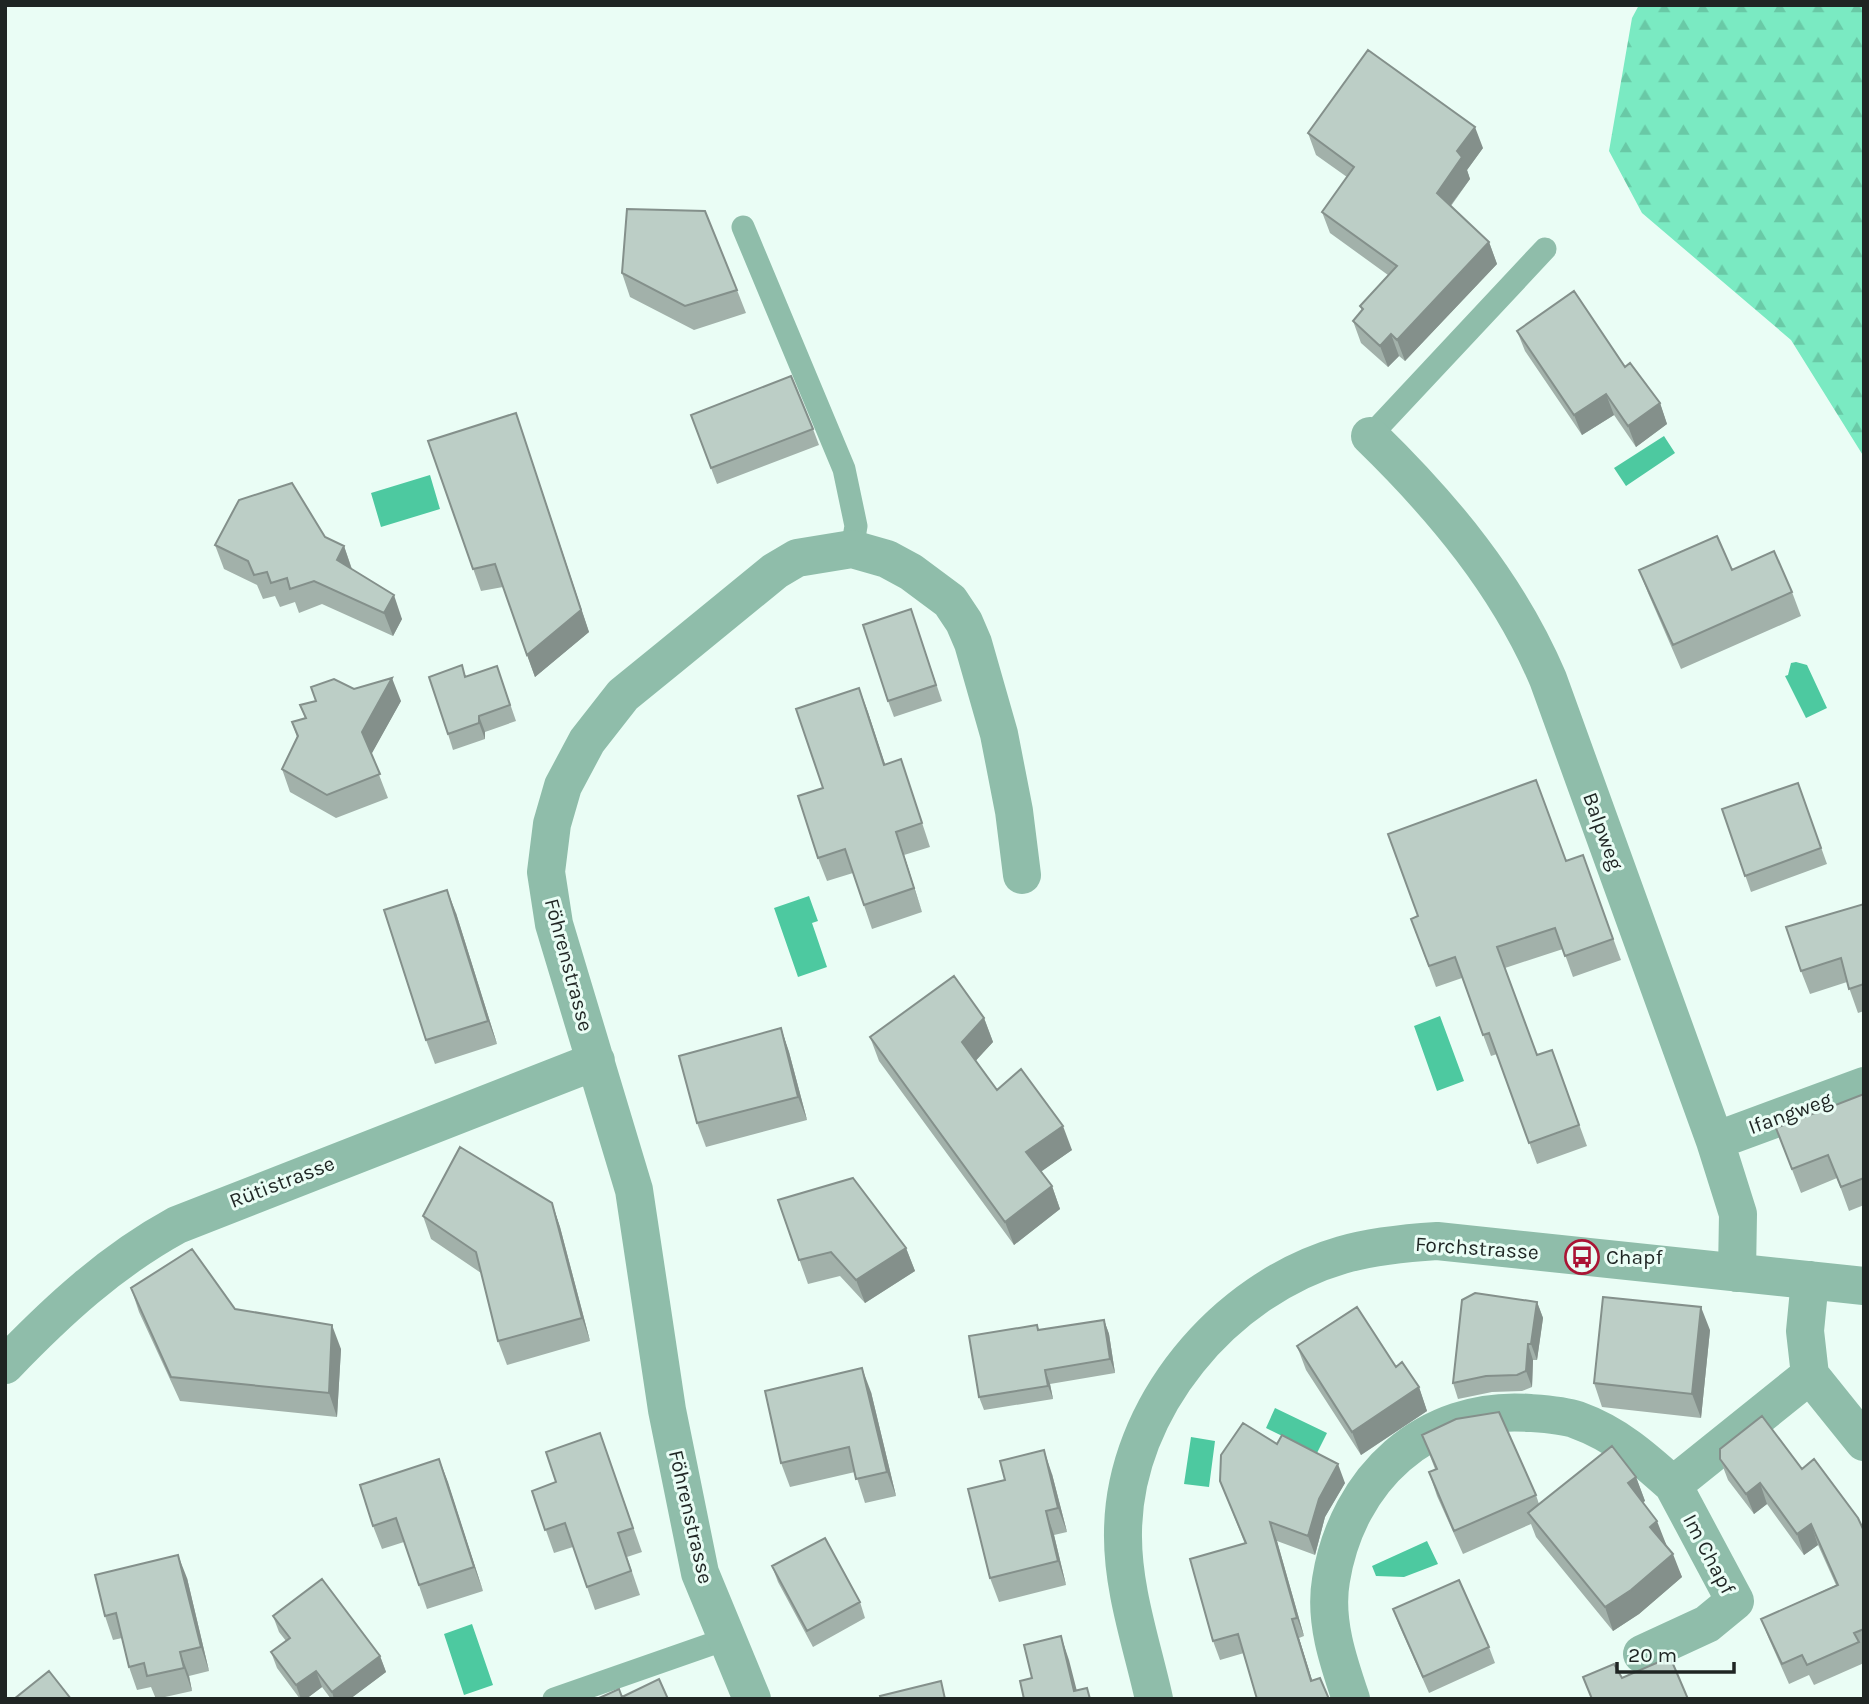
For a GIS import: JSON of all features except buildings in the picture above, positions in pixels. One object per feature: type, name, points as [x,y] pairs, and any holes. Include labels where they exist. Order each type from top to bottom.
[{"type":"street","name":"Balpweg","points":[[1370,436],[1460,533],[1528,632],[1548,679],[1715,1141],[1738,1214],[1737,1273]]},
{"type":"street","name":"Föhrenstrasse","points":[[752,1699],[700,1573],[667,1410],[634,1189],[554,924],[546,872],[552,824],[563,786],[587,741],[623,695],[662,663],[786,564],[822,551],[852,549],[887,559],[911,572],[950,601],[964,622],[973,643],[999,734],[1014,811],[1022,875]]},
{"type":"street","name":"Rütistrasse","points":[[5,1365],[76,1295],[145,1242],[177,1225],[596,1060]]},
{"type":"street","name":"Ifangweg","points":[[1715,1141],[1864,1086]]},
{"type":"street","name":"Forchstrasse","points":[[1154,1699],[1123,1559],[1125,1502],[1132,1467],[1143,1433],[1164,1393],[1191,1358],[1252,1301],[1287,1278],[1340,1255],[1370,1248],[1437,1241],[1864,1286]]},
{"type":"street","points":[[1810,1280],[1805,1331],[1810,1375],[1864,1442]]},
{"type":"street","points":[[1673,1485],[1810,1375]]},
{"type":"street","name":"Im Chapf","points":[[1351,1699],[1332,1638],[1330,1610],[1331,1580],[1342,1537],[1354,1506],[1398,1455],[1428,1433],[1465,1418],[1508,1412],[1575,1419],[1631,1446],[1673,1485],[1735,1601],[1707,1624],[1642,1654]]},
{"type":"lane","points":[[743,227],[844,469],[856,526],[852,549]]},
{"type":"lane","points":[[1370,436],[1545,249]]},
{"type":"lane","points":[[554,1699],[726,1639]]},
{"type":"green space","points":[[1639,5],[1864,5],[1864,457],[1791,340],[1642,213],[1609,151],[1632,18]]},
{"type":"shaded area","points":[[1664,436],[1675,453],[1626,486],[1614,468]]},
{"type":"shaded area","points":[[430,475],[440,509],[381,527],[371,493]]},
{"type":"shaded area","points":[[1791,663],[1807,665],[1827,708],[1806,718],[1785,676],[1788,675]]},
{"type":"shaded area","points":[[809,896],[818,921],[812,923],[827,967],[798,977],[774,908]]},
{"type":"shaded area","points":[[1440,1016],[1464,1081],[1437,1091],[1414,1026]]},
{"type":"shaded area","points":[[1275,1408],[1327,1433],[1317,1453],[1266,1428]]},
{"type":"shaded area","points":[[1191,1437],[1215,1441],[1209,1487],[1184,1484]]},
{"type":"shaded area","points":[[1427,1541],[1438,1564],[1404,1577],[1376,1576],[1372,1566]]},
{"type":"shaded area","points":[[472,1624],[493,1685],[464,1695],[444,1634]]},
{"type":"place","name":"Chapf","points":[[1582,1257]]}]
